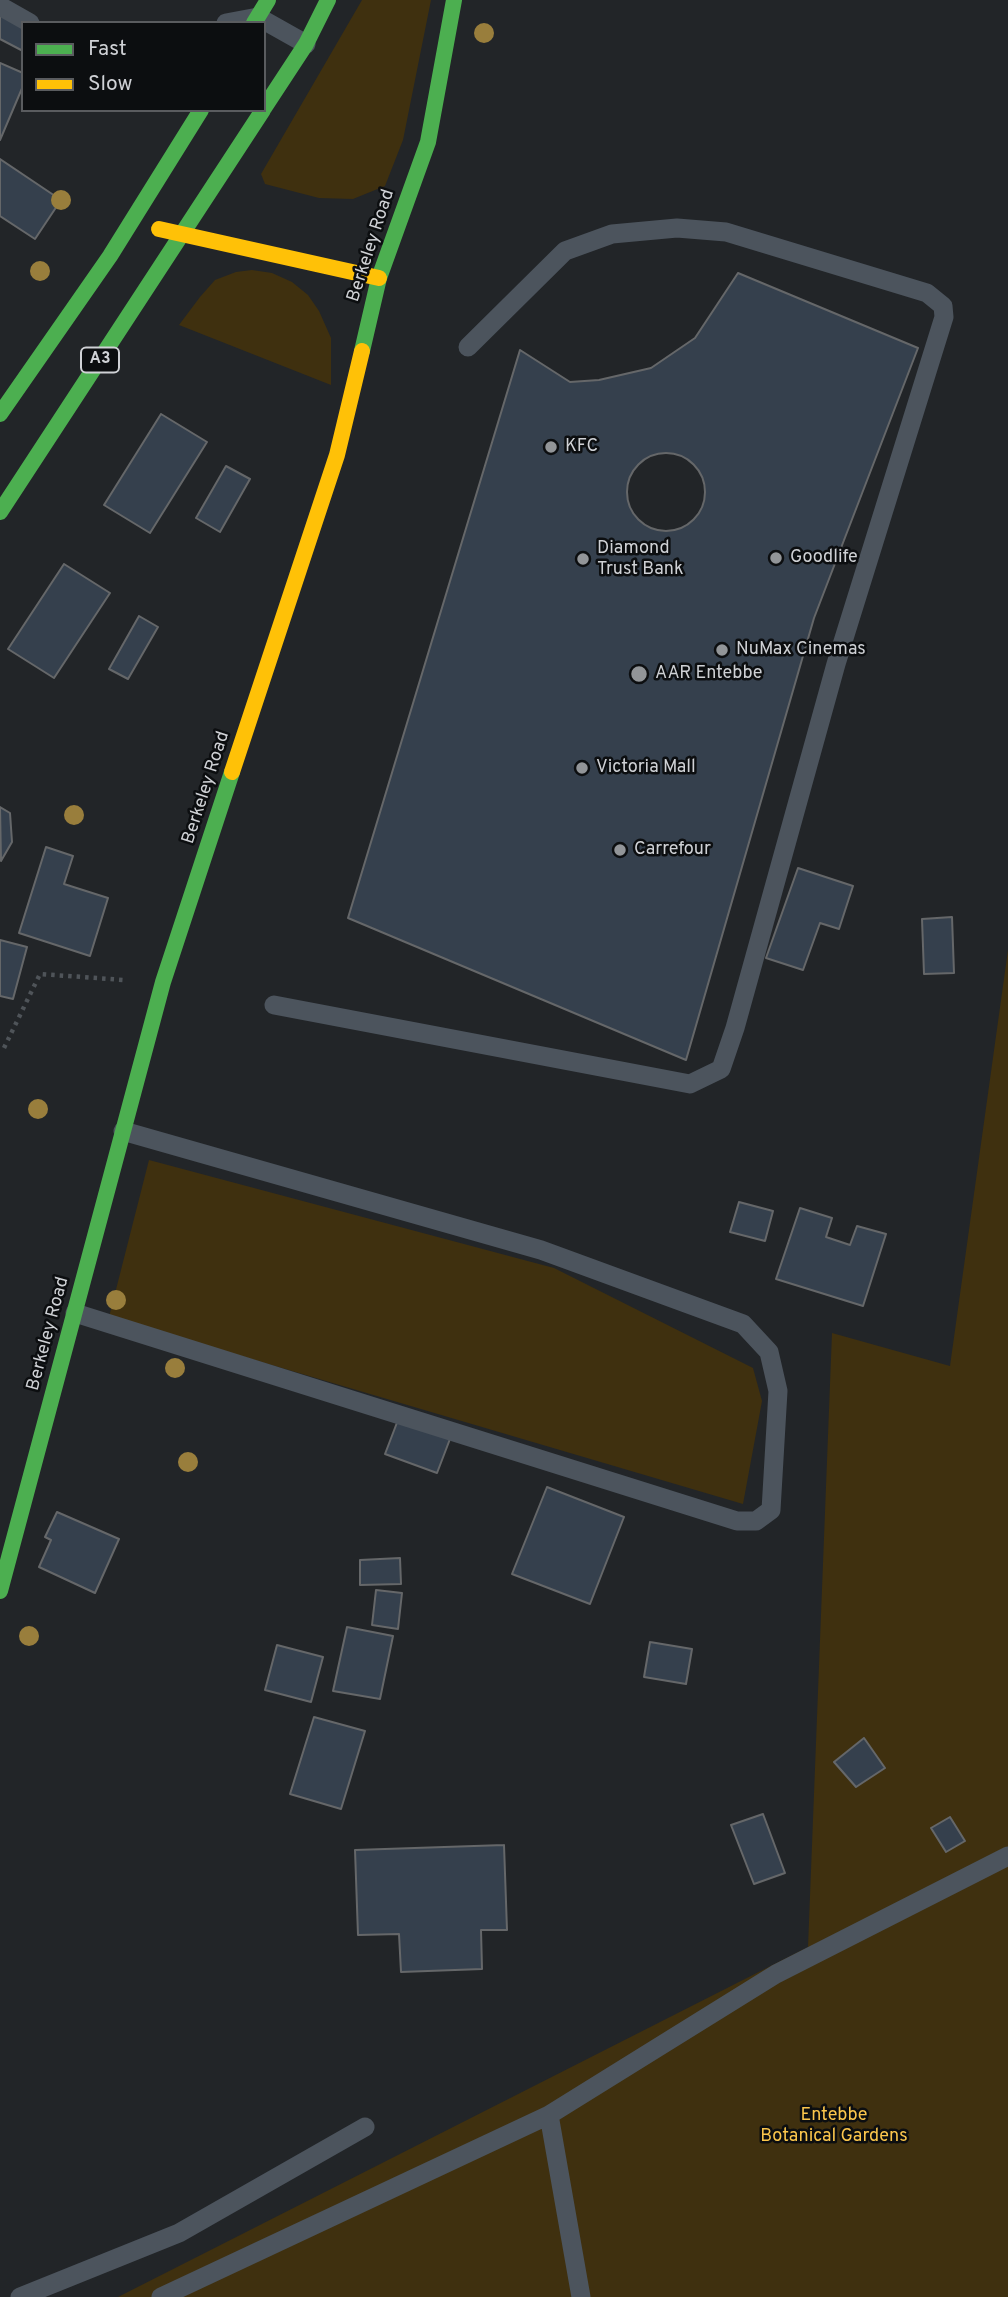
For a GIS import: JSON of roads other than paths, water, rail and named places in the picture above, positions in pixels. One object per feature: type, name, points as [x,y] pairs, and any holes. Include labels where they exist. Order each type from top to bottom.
[{"type":"main road","name":"A3","points":[[266,106],[306,44],[328,0]]},
{"type":"main road","name":"Berkeley Road","points":[[0,1591],[163,982],[337,455],[379,278],[428,142],[454,0]]},
{"type":"main road","points":[[0,414],[131,222],[200,112]]},
{"type":"main road","name":"A3","points":[[0,512],[262,112]]},
{"type":"main road","points":[[131,222],[379,278]]},
{"type":"lane","points":[[243,0],[306,44]]},
{"type":"lane","points":[[0,6],[26,21]]},
{"type":"lane","points":[[233,21],[260,13]]},
{"type":"lane","points":[[274,1005],[690,1084],[720,1069],[735,1028],[836,664],[944,317],[943,306],[927,293],[726,232],[677,228],[612,234],[565,251],[468,346]]},
{"type":"lane","points":[[75,1313],[737,1521],[756,1521],[771,1510],[778,1391],[769,1352],[743,1324],[541,1250],[123,1131]]},
{"type":"lane","points":[[161,2297],[549,2115],[776,1974],[1008,1856]]},
{"type":"lane","points":[[549,2115],[581,2297]]},
{"type":"lane","points":[[20,2297],[179,2233],[365,2127]]},
{"type":"place","name":"KFC","points":[[551,447]]},
{"type":"place","name":"Goodlife","points":[[776,558]]},
{"type":"place","name":"Diamond Trust Bank","points":[[583,559]]},
{"type":"place","name":"NuMax Cinemas","points":[[722,650]]},
{"type":"place","name":"AAR Entebbe","points":[[639,674]]},
{"type":"place","name":"Victoria Mall","points":[[582,768]]},
{"type":"place","name":"Carrefour","points":[[620,850]]},
{"type":"park label","name":"Entebbe Botanical Gardens","points":[[834,2126]]}]
